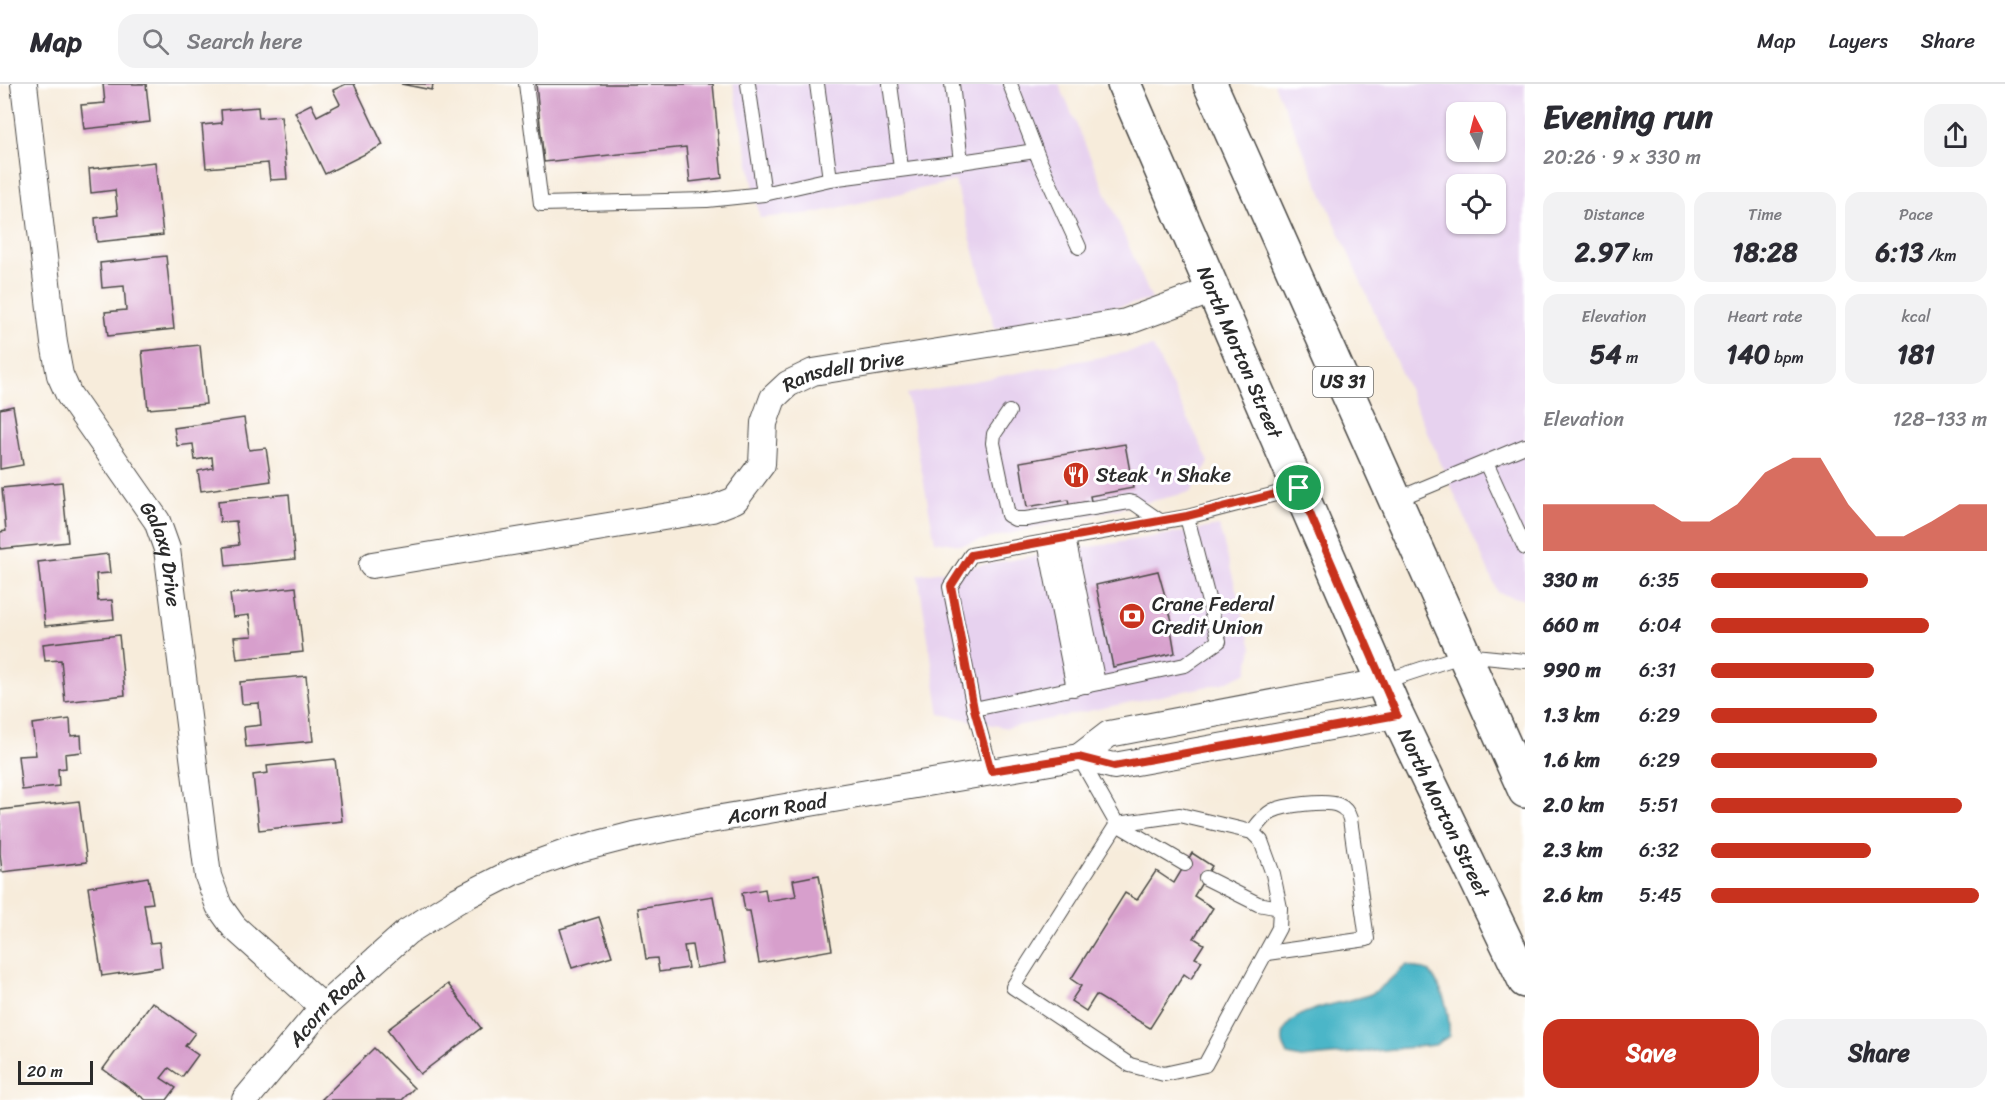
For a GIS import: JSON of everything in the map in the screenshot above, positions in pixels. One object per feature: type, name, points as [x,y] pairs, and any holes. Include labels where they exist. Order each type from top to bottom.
[{"type":"main road","name":"North Morton Street","points":[[1124,84],[1397,715],[1525,981]]},
{"type":"main road","name":"US 31","points":[[1210,84],[1464,655],[1516,751],[1525,791]]},
{"type":"street","name":"Galaxy Drive","points":[[24,84],[54,343],[60,375],[69,395],[157,521],[167,549],[208,876],[219,906],[234,927],[323,1007]]},
{"type":"street","name":"Ransdell Drive","points":[[372,565],[712,509],[735,500],[762,464],[764,423],[773,398],[788,384],[813,372],[1126,322],[1213,290]]},
{"type":"street","points":[[1079,757],[1109,734],[1383,682]]},
{"type":"street","name":"Acorn Road","points":[[245,1100],[323,1007],[407,932],[458,900],[513,872],[561,855],[633,835],[694,823],[991,771],[1079,757],[1114,766],[1397,715]]},
{"type":"lane","points":[[526,84],[540,204],[707,200],[764,194],[830,179],[1035,151]]},
{"type":"lane","points":[[748,84],[764,194]]},
{"type":"lane","points":[[817,84],[830,179]]},
{"type":"lane","points":[[890,84],[901,168]]},
{"type":"lane","points":[[952,84],[961,162]]},
{"type":"lane","points":[[1010,84],[1035,151],[1079,247]]},
{"type":"lane","points":[[1009,412],[994,434],[993,443],[1008,515],[1015,519],[1026,519],[1129,501],[1160,521]]},
{"type":"lane","points":[[1395,500],[1525,446]]},
{"type":"lane","points":[[1486,463],[1520,524],[1525,548]]},
{"type":"lane","points":[[991,771],[974,709],[951,586],[971,555],[1187,516],[1299,488]]},
{"type":"lane","points":[[974,709],[1185,665],[1219,641],[1187,516]]},
{"type":"lane","points":[[1057,540],[1086,686]]},
{"type":"lane","points":[[1057,540],[1086,686]]},
{"type":"lane","points":[[1383,682],[1464,655],[1525,661]]},
{"type":"lane","points":[[1079,757],[1117,824],[1185,864]]},
{"type":"lane","points":[[1252,832],[1262,819],[1277,809],[1330,803],[1341,806],[1347,811],[1367,939],[1267,953]]},
{"type":"lane","points":[[1180,815],[1252,832],[1262,841],[1273,874],[1280,908],[1279,928],[1205,1065],[1164,1074],[1130,1065],[1013,987],[1117,824],[1180,815]]},
{"type":"lane","points":[[1206,878],[1258,903],[1280,908]]},
{"type":"shaded area","points":[[733,84],[1059,84],[1152,300],[995,329],[955,181],[815,213],[760,218]]},
{"type":"shaded area","points":[[1274,84],[1525,84],[1525,600],[1498,593]]},
{"type":"shaded area","points":[[1153,347],[1209,462],[1191,492],[961,545],[935,541],[907,394]]},
{"type":"shaded area","points":[[1219,526],[1252,648],[1247,672],[1223,683],[1007,728],[940,714],[918,575]]},
{"type":"water","points":[[1407,965],[1430,972],[1435,980],[1447,1010],[1449,1036],[1435,1045],[1301,1058],[1288,1055],[1283,1042],[1285,1030],[1292,1021],[1317,1008],[1371,994]]},
{"type":"building","points":[[103,84],[146,84],[150,122],[84,129],[81,105],[105,103]]},
{"type":"building","points":[[346,84],[354,84],[383,145],[325,174],[295,112],[311,104],[317,116],[340,104],[333,90]]},
{"type":"building","points":[[401,84],[433,84],[432,90]]},
{"type":"building","points":[[536,84],[713,84],[722,178],[690,182],[686,147],[544,162]]},
{"type":"building","points":[[258,107],[259,118],[281,116],[287,179],[270,180],[268,163],[206,168],[202,125],[222,123],[221,110]]},
{"type":"building","points":[[155,162],[163,235],[97,242],[95,218],[118,215],[115,190],[91,193],[89,169]]},
{"type":"building","points":[[166,256],[174,329],[108,336],[105,312],[126,310],[124,286],[102,288],[100,263]]},
{"type":"building","points":[[200,345],[206,404],[148,409],[142,351]]},
{"type":"building","points":[[13,406],[23,465],[0,469],[0,409]]},
{"type":"building","points":[[244,418],[249,450],[266,448],[271,481],[201,491],[198,471],[213,468],[212,457],[195,460],[193,444],[177,446],[174,428]]},
{"type":"building","name":"Steak 'n Shake","points":[[1125,444],[1133,488],[1090,496],[1091,501],[1069,505],[1068,500],[1027,507],[1020,462]]},
{"type":"building","points":[[62,482],[68,542],[0,549],[0,532],[6,531],[2,488]]},
{"type":"building","points":[[289,494],[295,559],[226,566],[224,547],[239,545],[236,521],[220,522],[218,501]]},
{"type":"building","points":[[108,554],[110,573],[96,574],[98,601],[112,600],[114,619],[45,626],[38,562]]},
{"type":"building","points":[[1158,571],[1174,628],[1171,629],[1175,653],[1113,667],[1096,585]]},
{"type":"building","points":[[296,587],[303,652],[237,659],[234,637],[252,636],[249,615],[233,617],[230,594]]},
{"type":"building","points":[[119,635],[125,695],[65,702],[61,660],[45,661],[43,644]]},
{"type":"building","points":[[306,676],[313,741],[246,747],[244,727],[261,725],[259,703],[242,704],[240,682]]},
{"type":"building","points":[[70,719],[71,736],[81,735],[82,752],[65,754],[66,768],[58,769],[59,786],[22,790],[18,756],[36,755],[32,724]]},
{"type":"building","points":[[335,759],[342,821],[259,830],[253,775],[268,773],[267,766]]},
{"type":"building","points":[[79,801],[87,862],[2,872],[0,810]]},
{"type":"building","points":[[1192,853],[1212,866],[1194,896],[1213,908],[1194,938],[1204,944],[1195,958],[1202,961],[1191,979],[1184,974],[1150,1028],[1096,995],[1086,1011],[1071,1001],[1081,986],[1071,979],[1125,893],[1137,900],[1156,871],[1174,883]]},
{"type":"building","points":[[819,875],[832,950],[759,963],[750,911],[745,911],[742,893],[765,889],[767,901],[796,896],[793,880]]},
{"type":"building","points":[[148,877],[153,903],[144,904],[150,943],[159,942],[162,967],[102,976],[88,887]]},
{"type":"building","points":[[713,896],[725,963],[696,968],[692,945],[684,946],[688,968],[659,972],[657,958],[646,959],[638,908]]},
{"type":"building","points":[[599,917],[612,956],[572,968],[560,929]]},
{"type":"building","points":[[448,984],[481,1028],[420,1074],[387,1030]]},
{"type":"building","points":[[152,1002],[195,1033],[185,1046],[198,1055],[182,1077],[169,1068],[161,1078],[176,1088],[167,1100],[146,1100],[103,1069]]},
{"type":"building","points":[[374,1048],[414,1088],[402,1100],[321,1100]]},
{"type":"place","name":"Steak 'n Shake","points":[[1076,475]]},
{"type":"place","name":"Crane Federal Credit Union","points":[[1132,616]]},
{"type":"route","points":[[1299,488],[1397,715],[1114,766],[1079,757],[991,771],[962,655],[951,586],[971,555],[1187,516],[1299,488]]}]
